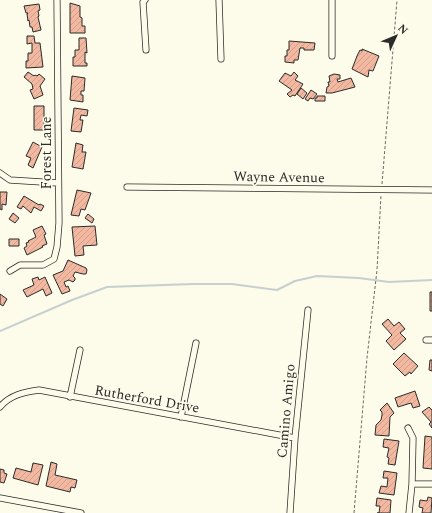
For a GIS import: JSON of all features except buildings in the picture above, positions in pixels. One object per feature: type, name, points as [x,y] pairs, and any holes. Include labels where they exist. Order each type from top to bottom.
[{"type":"street","name":"Forest Lane","points":[[10,271],[20,265],[43,265],[54,259],[57,247],[59,229],[57,0]]},
{"type":"street","points":[[145,0],[143,2],[146,50]]},
{"type":"street","points":[[219,0],[220,60]]},
{"type":"street","points":[[332,0],[332,56]]},
{"type":"street","points":[[0,173],[10,180],[58,183]]},
{"type":"street","name":"Wayne Avenue","points":[[127,187],[432,190]]},
{"type":"street","name":"Camino Amigo","points":[[290,513],[295,438],[308,310]]},
{"type":"street","points":[[181,417],[196,343]]},
{"type":"street","points":[[70,397],[80,350]]},
{"type":"street","name":"Rutherford Drive","points":[[0,407],[4,402],[15,395],[27,391],[39,390],[295,438]]},
{"type":"street","points":[[408,428],[413,438],[412,484],[409,513]]},
{"type":"street","points":[[412,484],[432,484]]},
{"type":"street","points":[[0,498],[81,513]]},
{"type":"path","points":[[354,513],[367,358],[377,270],[381,190],[397,0]]},
{"type":"waterway","points":[[0,331],[72,300],[107,287],[232,284],[277,290],[295,281],[317,276],[359,278],[389,282],[432,280]]}]
